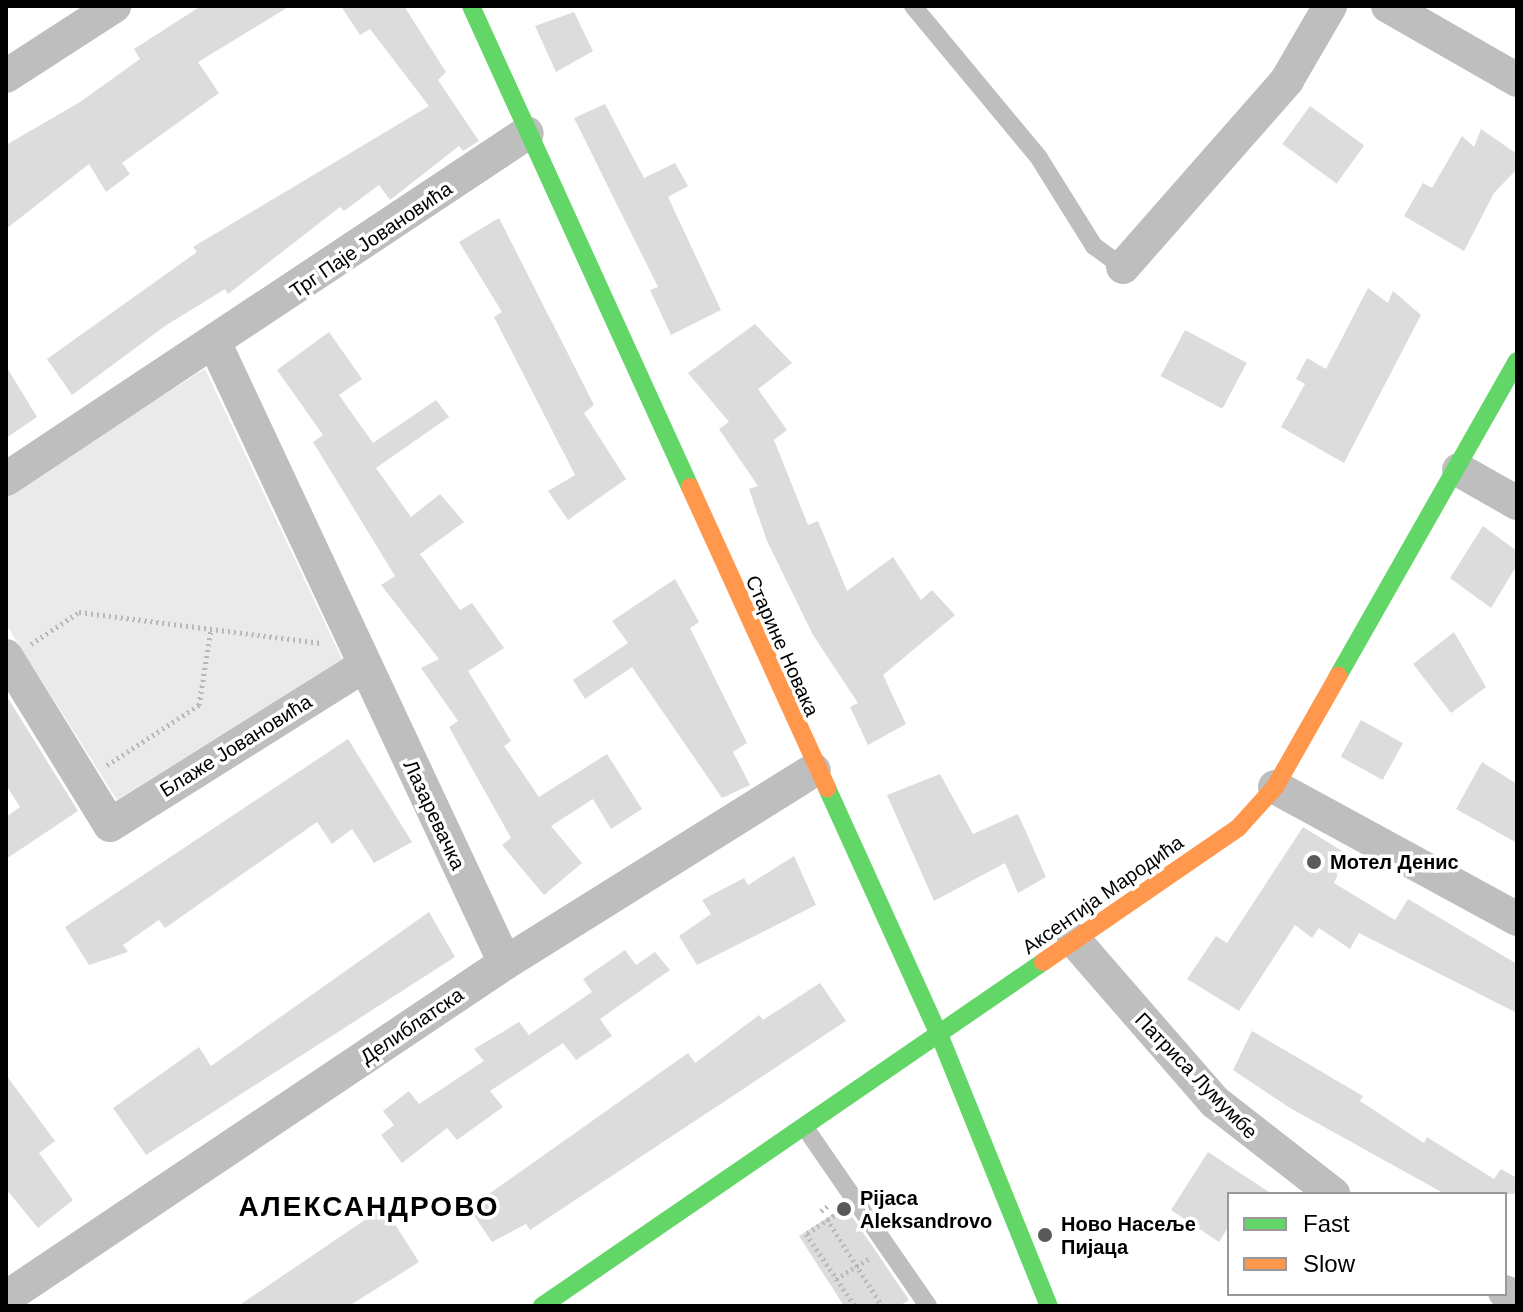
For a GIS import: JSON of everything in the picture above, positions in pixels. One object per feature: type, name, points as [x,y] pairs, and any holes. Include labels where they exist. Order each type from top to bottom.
[{"type":"street","points":[[6,76],[114,6]]},
{"type":"street","name":"Старине Новака","points":[[471,6],[814,770],[941,1039],[1049,1306]]},
{"type":"street","points":[[1123,267],[1287,80],[1330,6]]},
{"type":"street","points":[[1388,6],[1517,80]]},
{"type":"street","name":"Трг Паје Јовановића","points":[[6,479],[216,346],[527,133]]},
{"type":"street","points":[[216,346],[358,657]]},
{"type":"street","name":"Аксентија Мародића","points":[[542,1306],[941,1039],[1074,940],[1238,828],[1275,787],[1459,470],[1517,361]]},
{"type":"street","points":[[1459,470],[1517,503]]},
{"type":"street","name":"Блаже Јовановића","points":[[82,780],[110,825],[358,657]]},
{"type":"street","name":"Лазаревачка","points":[[358,657],[505,963]]},
{"type":"street","points":[[7,658],[82,780]]},
{"type":"street","name":"Делиблатска","points":[[16,1291],[505,963],[814,770]]},
{"type":"street","points":[[1275,787],[1517,919]]},
{"type":"street","name":"Патриса Лумумбе","points":[[1074,940],[1215,1102],[1268,1150],[1330,1192]]},
{"type":"lane","points":[[913,6],[1039,158],[1094,246],[1123,267]]},
{"type":"lane","points":[[806,1129],[928,1306]]},
{"type":"path","points":[[7,658],[79,612],[211,629],[358,657]]},
{"type":"path","points":[[82,780],[199,705],[211,629]]},
{"type":"path","points":[[855,1306],[806,1234],[827,1219],[882,1306]]},
{"type":"path","points":[[836,1279],[877,1253]]},
{"type":"shaded area","points":[[205,369],[342,659],[117,800],[6,624],[6,494]]},
{"type":"building","points":[[201,6],[290,6],[198,62],[219,93],[122,163],[130,174],[106,192],[89,164],[6,229],[6,145],[80,102],[140,59],[134,49]]},
{"type":"building","points":[[341,6],[404,6],[446,72],[438,80],[479,141],[463,151],[459,146],[390,200],[379,185],[344,211],[340,207],[228,294],[225,289],[165,326],[72,395],[47,359],[197,252],[193,247],[429,106],[370,29],[360,35]]},
{"type":"building","points":[[574,12],[593,51],[556,72],[535,26]]},
{"type":"building","points":[[605,104],[644,178],[675,163],[688,186],[668,197],[721,310],[671,335],[650,290],[658,287],[574,118]]},
{"type":"building","points":[[1310,106],[1364,145],[1337,183],[1282,144]]},
{"type":"building","points":[[1481,129],[1517,154],[1517,169],[1494,193],[1464,251],[1404,216],[1423,183],[1432,188],[1462,136],[1474,147]]},
{"type":"building","points":[[499,218],[594,405],[584,413],[626,479],[568,520],[548,491],[575,475],[494,317],[502,312],[459,242]]},
{"type":"building","points":[[1368,288],[1388,303],[1393,291],[1421,315],[1344,463],[1281,427],[1305,384],[1296,379],[1307,358],[1326,369]]},
{"type":"building","points":[[755,324],[792,363],[758,389],[787,430],[774,440],[808,525],[818,521],[847,591],[893,557],[921,600],[932,590],[955,615],[883,675],[906,724],[868,745],[850,707],[858,703],[813,635],[767,541],[749,489],[758,486],[719,429],[729,422],[688,373]]},
{"type":"building","points":[[1185,330],[1247,363],[1222,409],[1161,376]]},
{"type":"building","points":[[329,332],[362,379],[339,395],[373,443],[436,400],[449,417],[376,468],[411,517],[440,494],[464,522],[420,554],[460,610],[472,603],[504,648],[468,671],[511,741],[504,746],[539,797],[607,754],[642,809],[611,829],[593,799],[551,826],[582,863],[544,895],[502,845],[511,838],[449,727],[458,721],[421,668],[439,659],[381,585],[395,576],[313,442],[323,435],[277,370]]},
{"type":"building","points":[[6,366],[37,417],[6,438]]},
{"type":"building","points":[[1483,526],[1517,551],[1517,565],[1491,608],[1450,578]]},
{"type":"building","points":[[675,579],[699,622],[690,628],[747,743],[733,752],[750,785],[722,798],[632,667],[585,699],[573,680],[628,643],[612,621]]},
{"type":"building","points":[[1454,632],[1486,687],[1451,713],[1413,664]]},
{"type":"building","points":[[6,695],[78,811],[6,859],[6,817],[20,807],[6,785]]},
{"type":"building","points":[[1361,720],[1403,743],[1383,780],[1341,757]]},
{"type":"building","points":[[348,739],[412,842],[374,863],[352,829],[332,844],[317,822],[165,928],[159,920],[123,945],[128,952],[89,965],[65,927]]},
{"type":"building","points":[[1482,762],[1517,784],[1517,843],[1456,809]]},
{"type":"building","points":[[940,774],[973,834],[1018,814],[1046,877],[1018,893],[1005,863],[934,901],[887,795]]},
{"type":"building","points":[[1303,827],[1347,854],[1334,883],[1395,920],[1408,899],[1517,964],[1517,1013],[1359,933],[1350,949],[1319,928],[1312,938],[1295,925],[1239,1011],[1187,979],[1216,936],[1227,943]]},
{"type":"building","points":[[794,856],[816,905],[697,965],[679,936],[711,914],[702,900],[744,878],[748,885]]},
{"type":"building","points":[[429,912],[455,957],[146,1155],[113,1108],[199,1047],[211,1066]]},
{"type":"building","points":[[625,950],[636,965],[655,952],[670,970],[600,1019],[612,1036],[576,1060],[563,1043],[490,1091],[503,1107],[457,1140],[447,1128],[402,1163],[381,1135],[394,1125],[383,1111],[409,1091],[419,1104],[484,1061],[474,1049],[519,1022],[529,1035],[592,992],[583,979]]},
{"type":"building","points":[[820,983],[846,1021],[530,1230],[526,1224],[492,1242],[469,1208],[688,1053],[695,1063],[759,1015],[763,1020]]},
{"type":"building","points":[[1252,1031],[1363,1096],[1360,1101],[1424,1143],[1427,1137],[1494,1179],[1501,1169],[1517,1178],[1517,1194],[1441,1192],[1290,1108],[1233,1070]]},
{"type":"building","points":[[6,1075],[55,1141],[39,1153],[73,1200],[38,1228],[6,1189]]},
{"type":"building","points":[[1208,1152],[1269,1192],[1227,1192],[1227,1229],[1219,1242],[1171,1210]]},
{"type":"building","points":[[845,1206],[909,1300],[899,1306],[844,1306],[799,1236]]},
{"type":"building","points":[[384,1207],[419,1262],[349,1306],[238,1306]]},
{"type":"traffic: fast","points":[[471,6],[690,487]]},
{"type":"traffic: fast","points":[[1338,676],[1517,361]]},
{"type":"traffic: fast","points":[[827,788],[941,1039],[1049,1306]]},
{"type":"traffic: fast","points":[[542,1306],[1043,962]]},
{"type":"traffic: slow","points":[[690,487],[827,788]]},
{"type":"traffic: slow","points":[[1043,962],[1238,828],[1275,787],[1338,676]]},
{"type":"place","name":"Мотел Денис","points":[[1314,862]]},
{"type":"place","name":"Pijaca Aleksandrovo","points":[[844,1209]]},
{"type":"place","name":"Ново Насеље Пијаца","points":[[1045,1235]]},
{"type":"district","name":"АЛЕКСАНДРОВО","points":[[369,1207]]}]
